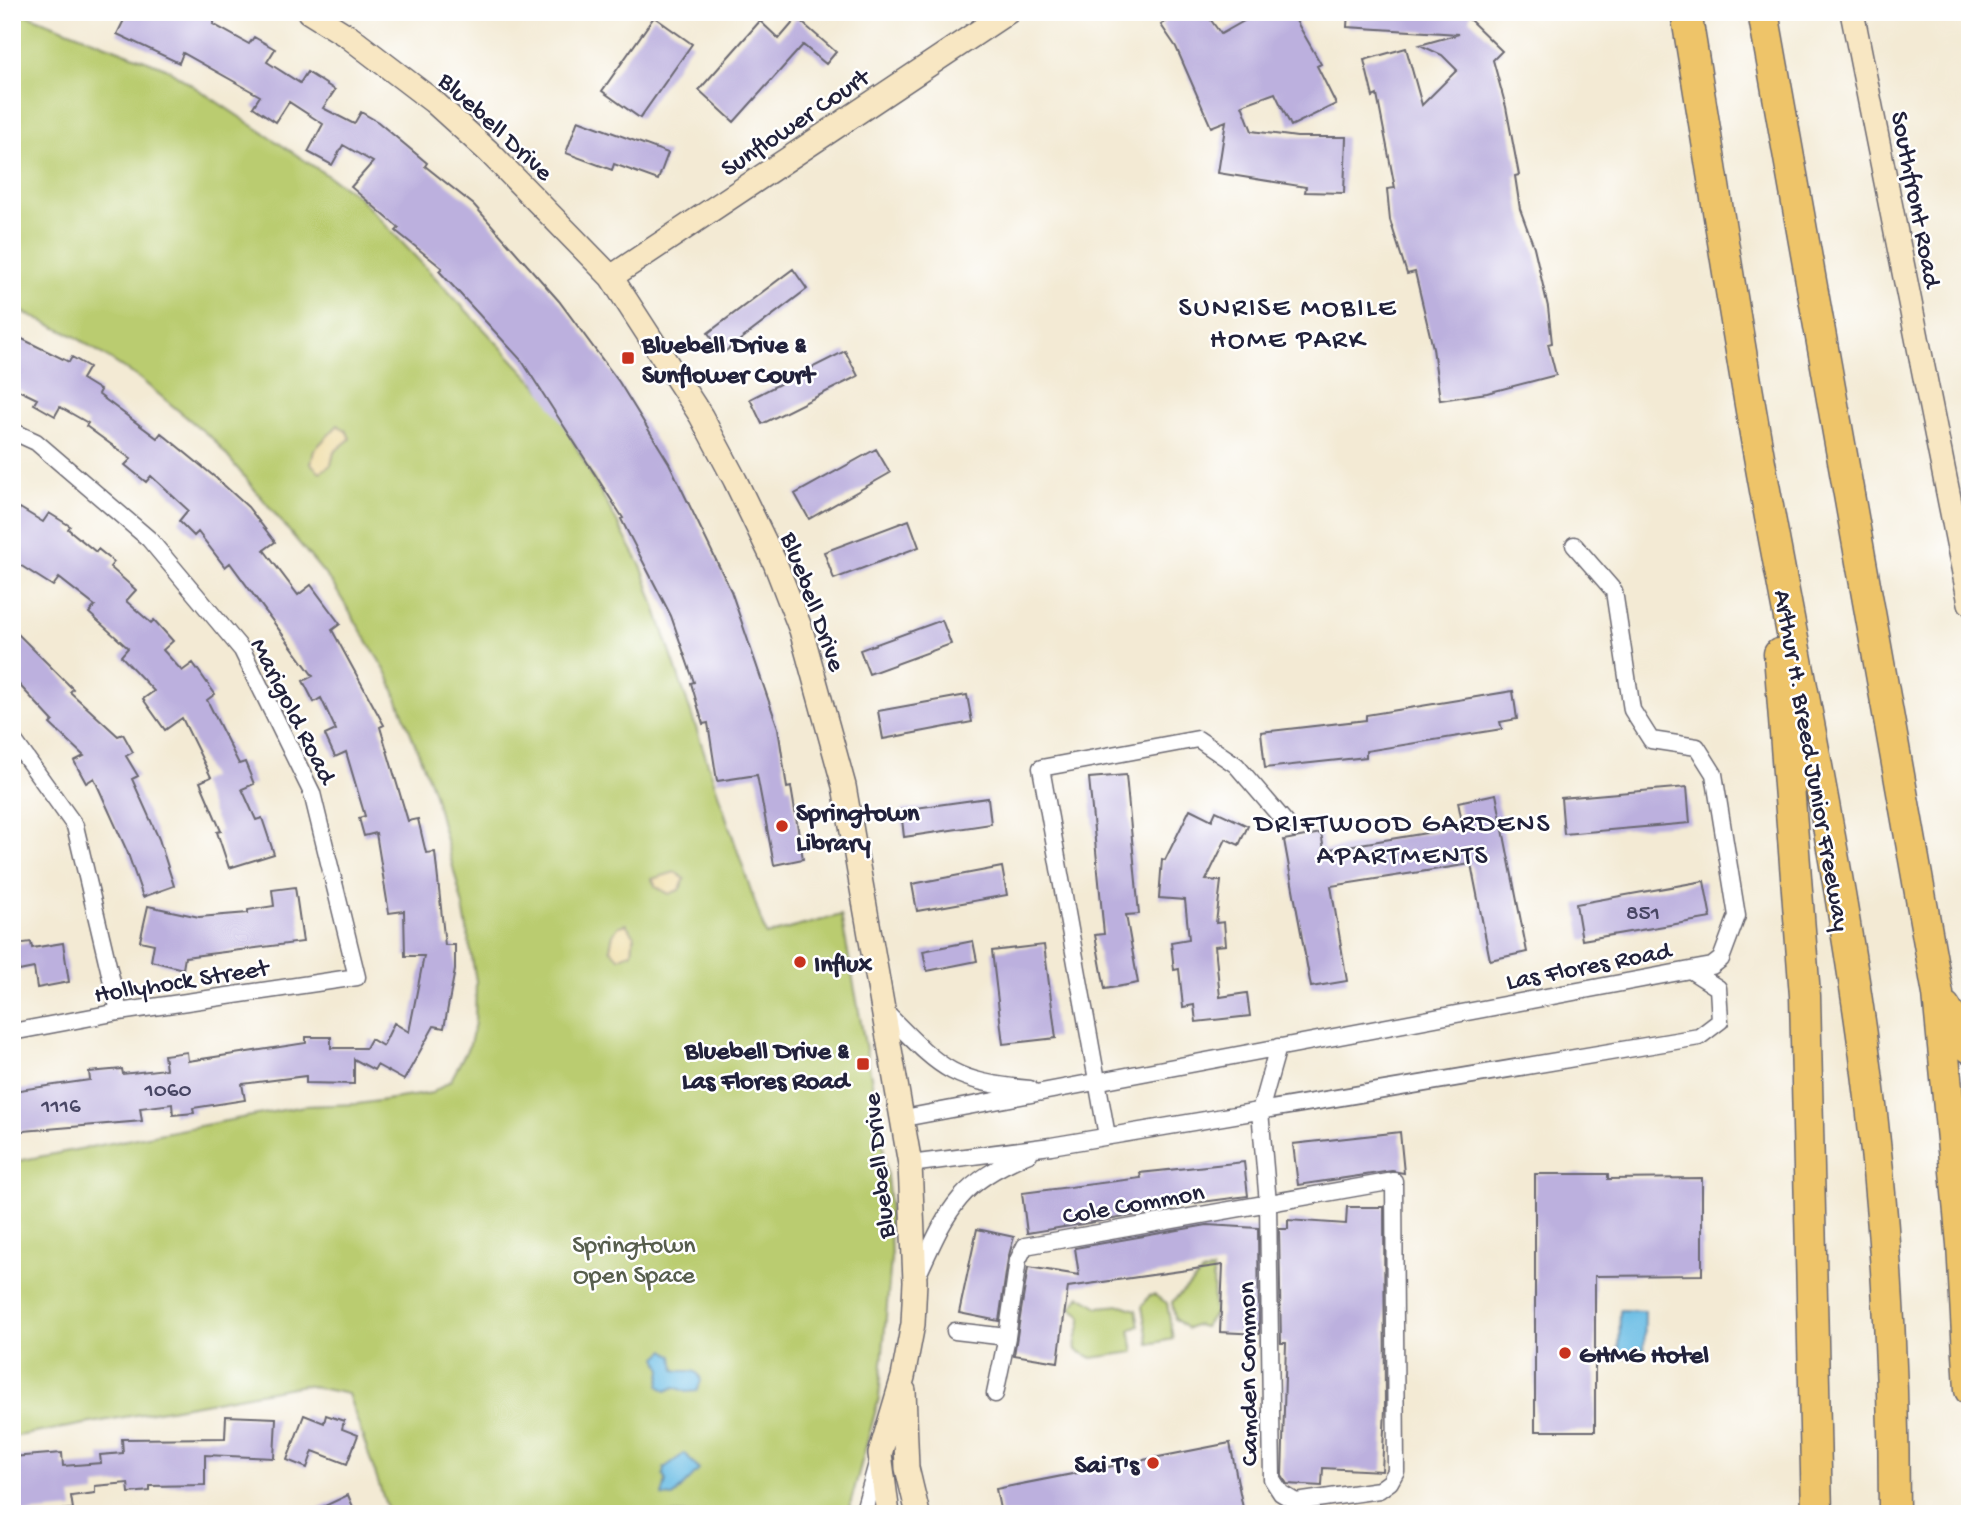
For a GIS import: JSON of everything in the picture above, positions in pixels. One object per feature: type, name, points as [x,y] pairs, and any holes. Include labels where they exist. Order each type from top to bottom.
[{"type":"highway","name":"Arthur H. Breed Junior Freeway","points":[[1686,12],[1766,496],[1833,849],[1865,1059],[1884,1247],[1894,1437],[1894,1514]]},
{"type":"highway","points":[[1763,12],[1938,994],[1961,1231],[1970,1390]]},
{"type":"highway","points":[[1766,496],[1805,996],[1813,1505]]},
{"type":"highway","points":[[1938,994],[1970,1048]]},
{"type":"street","name":"Bluebell Drive","points":[[309,12],[349,37],[434,102],[488,151],[611,277],[701,416],[724,458],[775,563],[801,630],[844,786],[910,1164],[915,1281],[913,1324],[903,1377],[880,1454],[888,1514]]},
{"type":"street","name":"Sunflower Court","points":[[611,277],[1008,12]]},
{"type":"street","name":"Southfront Road","points":[[1852,12],[1970,603]]},
{"type":"street","name":"Marigold Road","points":[[12,431],[36,442],[149,539],[242,650],[312,793],[357,977]]},
{"type":"street","points":[[1574,545],[1614,591],[1632,710],[1651,740],[1697,747],[1714,775],[1737,916],[1721,959],[1712,967],[1690,970]]},
{"type":"street","points":[[12,738],[75,826],[119,1012]]},
{"type":"street","points":[[1107,1136],[1041,768],[1198,739],[1236,765],[1286,823]]},
{"type":"street","name":"Las Flores Road","points":[[904,1118],[1690,970],[1718,988],[1720,1021],[1699,1037],[1051,1146],[910,1164]]},
{"type":"street","name":"Hollyhock Street","points":[[12,1032],[119,1012],[357,977]]},
{"type":"street","name":"Las Flores Road","points":[[885,1012],[926,1054],[954,1074],[974,1082],[1046,1091]]},
{"type":"street","name":"Camden Common","points":[[1278,1047],[1259,1111],[1268,1203],[1272,1479],[1281,1493],[1296,1502],[1379,1490],[1391,1482],[1396,1471],[1394,1181]]},
{"type":"street","name":"Las Flores Road","points":[[915,1281],[947,1211],[966,1189],[1013,1160],[1051,1146]]},
{"type":"street","name":"Cole Common","points":[[1007,1337],[1018,1260],[1025,1246],[1394,1181]]},
{"type":"street","points":[[955,1331],[1007,1337],[995,1394]]},
{"type":"street","name":"Bluebell Drive","points":[[903,1377],[907,1468],[918,1514]]},
{"type":"street","points":[[863,1514],[880,1454]]},
{"type":"green space","name":"Springtown Open Space","points":[[12,12],[20,12],[166,68],[358,196],[550,399],[642,568],[766,935],[841,915],[882,1136],[889,1194],[891,1259],[879,1398],[849,1509],[808,1514],[389,1514],[348,1394],[304,1385],[12,1437],[12,1162],[304,1106],[358,1104],[432,1093],[451,1080],[470,1044],[475,1023],[476,981],[463,906],[433,790],[388,675],[332,583],[214,440],[139,378],[74,336],[12,307]]},
{"type":"green space","points":[[1213,1270],[1214,1314],[1204,1327],[1196,1325],[1188,1329],[1175,1319],[1172,1302],[1202,1273]]},
{"type":"green space","points":[[1154,1295],[1167,1303],[1173,1339],[1149,1344],[1142,1307],[1149,1296]]},
{"type":"green space","points":[[1080,1296],[1099,1307],[1122,1305],[1136,1310],[1139,1326],[1130,1330],[1134,1352],[1092,1358],[1076,1350],[1081,1315],[1071,1308]]},
{"type":"sand","points":[[338,425],[347,432],[350,439],[334,452],[331,465],[320,472],[311,464],[314,450]]},
{"type":"sand","points":[[675,872],[685,879],[679,890],[669,894],[656,887],[652,879]]},
{"type":"sand","points":[[626,924],[634,935],[632,952],[619,958],[610,949],[613,934],[619,926]]},
{"type":"water","points":[[1620,1310],[1645,1311],[1644,1358],[1619,1357]]},
{"type":"water","points":[[665,1350],[673,1356],[675,1370],[697,1373],[701,1381],[697,1391],[686,1392],[675,1387],[666,1391],[659,1386],[662,1370],[657,1357]]},
{"type":"water","points":[[685,1453],[699,1470],[673,1497],[662,1496],[666,1481],[664,1468]]},
{"type":"building","points":[[128,12],[219,12],[213,24],[249,44],[254,37],[275,49],[267,62],[300,83],[307,72],[335,90],[323,108],[354,124],[361,112],[378,122],[427,163],[425,166],[474,205],[559,301],[619,382],[669,463],[731,591],[778,728],[787,788],[791,787],[803,859],[774,865],[757,775],[717,781],[708,723],[703,724],[691,683],[694,682],[671,616],[621,519],[623,518],[522,361],[439,271],[442,268],[396,231],[399,228],[351,187],[373,162],[343,145],[332,165],[308,152],[323,124],[289,102],[276,122],[253,107],[260,96],[183,53],[179,63],[117,34]]},
{"type":"building","points":[[1158,12],[1205,12],[1221,34],[1260,12],[1291,12],[1321,64],[1317,66],[1336,104],[1291,126],[1275,93],[1242,105],[1252,131],[1297,137],[1346,137],[1344,193],[1305,192],[1306,187],[1218,173],[1226,121],[1211,127],[1176,47],[1161,25],[1165,22]]},
{"type":"building","points":[[1348,12],[1472,12],[1469,19],[1502,51],[1493,60],[1506,107],[1519,175],[1515,176],[1520,209],[1534,247],[1548,307],[1552,343],[1548,344],[1556,375],[1487,393],[1440,400],[1433,348],[1415,272],[1407,274],[1390,220],[1387,189],[1395,188],[1377,95],[1373,97],[1364,60],[1406,48],[1422,105],[1457,70],[1442,55],[1420,45],[1459,34],[1347,27]]},
{"type":"building","points":[[654,17],[692,44],[640,118],[602,91]]},
{"type":"building","points":[[797,18],[836,52],[826,64],[803,45],[734,122],[699,90],[760,21],[779,39]]},
{"type":"building","points":[[578,120],[668,153],[658,180],[614,164],[612,170],[566,153]]},
{"type":"building","points":[[793,269],[807,289],[723,353],[708,333]]},
{"type":"building","points":[[12,334],[69,362],[72,357],[89,367],[82,379],[100,390],[98,394],[157,438],[161,433],[216,478],[248,507],[275,542],[264,550],[298,595],[311,585],[340,624],[332,630],[384,725],[380,727],[408,821],[418,819],[426,853],[435,852],[445,945],[455,945],[455,970],[444,1028],[434,1026],[404,1080],[377,1065],[374,1070],[354,1059],[354,1084],[306,1083],[306,1076],[242,1084],[245,1100],[193,1108],[194,1113],[173,1115],[172,1104],[140,1108],[142,1121],[12,1132],[12,1091],[90,1080],[89,1072],[122,1069],[123,1074],[166,1069],[164,1055],[187,1052],[188,1061],[306,1043],[306,1037],[331,1037],[331,1048],[366,1048],[371,1039],[383,1046],[394,1023],[409,1032],[424,956],[405,956],[404,911],[389,913],[376,833],[364,836],[359,818],[365,816],[346,752],[335,757],[325,735],[336,730],[321,698],[314,702],[303,681],[313,676],[230,563],[225,567],[198,532],[194,536],[179,521],[188,510],[151,476],[146,482],[125,465],[131,459],[86,426],[88,423],[60,407],[55,416],[34,404],[37,399],[12,387]]},
{"type":"building","points":[[845,351],[858,376],[762,424],[750,399]]},
{"type":"building","points":[[876,449],[890,473],[809,519],[795,494]]},
{"type":"building","points":[[20,508],[43,522],[49,513],[70,526],[68,529],[96,552],[98,549],[114,562],[110,567],[136,590],[126,601],[151,623],[154,620],[173,641],[163,650],[182,671],[193,663],[215,694],[207,700],[239,764],[245,762],[254,784],[242,789],[256,820],[262,818],[274,854],[229,868],[217,832],[221,831],[200,782],[211,777],[182,718],[165,730],[143,699],[154,691],[121,656],[128,648],[89,613],[95,606],[59,578],[53,586],[12,560],[19,549],[12,545],[12,521]]},
{"type":"building","points":[[909,520],[919,547],[834,579],[824,552]]},
{"type":"building","points":[[942,620],[951,644],[869,674],[860,650]]},
{"type":"building","points":[[12,628],[73,689],[70,692],[118,736],[123,734],[133,752],[126,756],[138,776],[132,779],[159,839],[174,886],[143,897],[127,851],[94,778],[86,783],[74,761],[84,756],[50,724],[53,721],[12,677]]},
{"type":"building","points":[[1513,691],[1517,719],[1500,722],[1502,729],[1366,751],[1366,757],[1265,768],[1261,732],[1366,720],[1366,715]]},
{"type":"building","points":[[967,695],[972,722],[883,739],[878,711]]},
{"type":"building","points":[[1126,775],[1139,914],[1126,915],[1138,983],[1105,989],[1095,935],[1104,934],[1089,778]]},
{"type":"building","points":[[1687,787],[1690,823],[1564,834],[1561,798]]},
{"type":"building","points":[[1496,794],[1527,952],[1490,960],[1471,864],[1331,886],[1347,981],[1311,987],[1284,840],[1321,833],[1324,850],[1463,827],[1458,802]]},
{"type":"building","points":[[988,798],[991,824],[904,837],[901,810]]},
{"type":"building","points":[[1190,809],[1212,820],[1216,811],[1248,826],[1239,845],[1226,839],[1206,880],[1221,881],[1216,923],[1224,922],[1226,945],[1215,946],[1220,997],[1247,993],[1250,1016],[1196,1022],[1194,1005],[1183,1007],[1179,969],[1174,970],[1171,942],[1189,939],[1185,900],[1159,898],[1162,859],[1165,860]]},
{"type":"building","points":[[1002,867],[1007,895],[917,911],[912,884]]},
{"type":"building","points":[[1704,881],[1711,918],[1582,940],[1576,904]]},
{"type":"building","points":[[295,887],[303,942],[185,957],[183,969],[151,961],[154,944],[140,941],[148,906],[199,917],[248,913],[248,910],[274,906],[272,890]]},
{"type":"building","points":[[973,941],[977,961],[927,971],[923,951]]},
{"type":"building","points":[[31,942],[32,948],[63,943],[69,982],[37,988],[34,968],[19,971],[15,944]]},
{"type":"building","points":[[1044,945],[1056,1038],[1003,1044],[992,951]]},
{"type":"building","points":[[1400,1132],[1404,1173],[1392,1171],[1298,1185],[1293,1144]]},
{"type":"building","points":[[1244,1162],[1248,1196],[1150,1209],[1150,1213],[1027,1233],[1022,1193],[1141,1178],[1140,1173]]},
{"type":"building","name":"GHMG Hotel","points":[[1535,1174],[1608,1174],[1608,1179],[1702,1178],[1702,1275],[1595,1276],[1595,1431],[1535,1431]]},
{"type":"building","points":[[1347,1207],[1384,1207],[1385,1409],[1382,1471],[1323,1468],[1322,1486],[1287,1484],[1282,1476],[1286,1343],[1281,1343],[1279,1229],[1288,1229],[1288,1220],[1346,1224]]},
{"type":"building","points":[[1207,1225],[1258,1228],[1259,1334],[1220,1332],[1223,1265],[1068,1287],[1058,1362],[1014,1355],[1028,1267],[1079,1275],[1075,1248]]},
{"type":"building","points":[[977,1229],[1014,1237],[999,1321],[959,1313]]},
{"type":"building","points":[[304,1415],[324,1423],[326,1415],[344,1421],[342,1429],[358,1435],[347,1464],[313,1451],[307,1468],[287,1460]]},
{"type":"building","points":[[226,1416],[276,1418],[274,1458],[205,1455],[205,1485],[150,1486],[150,1491],[129,1493],[128,1483],[95,1486],[95,1493],[71,1496],[73,1509],[12,1514],[12,1457],[62,1453],[63,1466],[101,1463],[100,1455],[123,1453],[122,1439],[225,1438]]},
{"type":"building","points":[[1230,1443],[1243,1508],[1216,1514],[1001,1514],[996,1489]]},
{"type":"building","points":[[348,1495],[356,1514],[308,1514]]},
{"type":"place","name":"Bluebell Drive & Sunflower Court","points":[[628,358]]},
{"type":"place","name":"Springtown Library","points":[[782,826]]},
{"type":"place","name":"Influx","points":[[800,962]]},
{"type":"place","name":"Bluebell Drive & Las Flores Road","points":[[863,1064]]},
{"type":"place","name":"GHMG Hotel","points":[[1565,1353]]},
{"type":"place","name":"Sai T's","points":[[1153,1463]]},
{"type":"district","name":"SUNRISE MOBILE HOME PARK","points":[[1288,321]]},
{"type":"district","name":"DRIFTWOOD GARDENS APARTMENTS","points":[[1403,837]]}]
